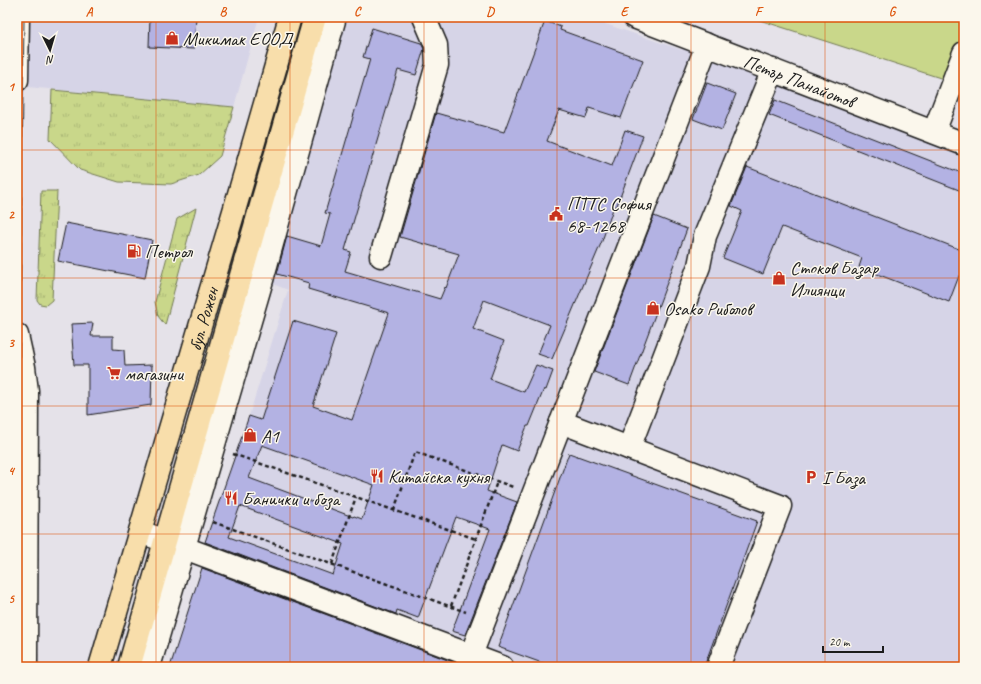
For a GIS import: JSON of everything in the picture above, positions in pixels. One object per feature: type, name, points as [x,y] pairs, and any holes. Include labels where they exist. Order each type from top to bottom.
[{"type":"main road","name":"бул. Рожен","points":[[100,667],[290,17]]},
{"type":"main road","name":"бул. Рожен","points":[[129,667],[175,544],[315,17]]},
{"type":"street","points":[[17,80],[18,17]]},
{"type":"street","name":"бул. Рожен","points":[[149,667],[175,544],[214,447],[335,17]]},
{"type":"street","points":[[381,256],[437,64],[436,45],[424,17]]},
{"type":"street","name":"Петър Панайотов","points":[[634,17],[964,144]]},
{"type":"street","points":[[471,656],[707,45]]},
{"type":"street","points":[[934,132],[964,53]]},
{"type":"street","points":[[629,448],[699,266],[705,236],[773,70]]},
{"type":"street","points":[[18,343],[24,367],[27,391],[26,667]]},
{"type":"street","points":[[561,422],[780,506],[718,667]]},
{"type":"street","points":[[140,532],[502,667]]},
{"type":"path","points":[[214,447],[476,539]]},
{"type":"path","points":[[394,511],[415,452],[533,495]]},
{"type":"path","points":[[451,606],[497,482]]},
{"type":"path","points":[[332,564],[356,497]]},
{"type":"path","points":[[206,519],[486,619]]},
{"type":"shaded area","points":[[17,17],[259,17],[234,107],[17,86]]},
{"type":"shaded area","name":"Стоков Базар Илиянци","points":[[345,17],[585,17],[682,50],[687,37],[964,144],[964,667],[170,667],[202,567],[203,548],[249,416],[288,290],[268,282]]},
{"type":"green space","points":[[750,17],[964,17],[964,86],[953,82]]},
{"type":"green space","points":[[52,90],[234,107],[220,156],[199,175],[171,184],[119,182],[80,170],[50,139]]},
{"type":"green space","points":[[41,191],[57,191],[52,300],[46,305],[40,304],[37,300]]},
{"type":"green space","points":[[196,208],[165,325],[158,316],[155,302],[177,219]]},
{"type":"building","name":"Микимак ЕООД","points":[[150,17],[196,17],[194,49],[149,47]]},
{"type":"building","points":[[545,21],[561,27],[560,30],[643,60],[621,118],[589,108],[586,118],[559,110],[547,141],[612,166],[625,130],[643,136],[616,208],[614,206],[602,241],[552,359],[538,354],[550,325],[484,300],[473,329],[504,341],[490,379],[524,392],[536,365],[553,371],[546,390],[544,389],[517,451],[502,445],[487,491],[517,502],[465,635],[452,631],[490,529],[456,517],[418,618],[397,610],[396,614],[205,542],[249,416],[261,420],[293,321],[336,334],[313,406],[352,420],[389,313],[308,289],[309,283],[277,274],[287,236],[321,246],[330,214],[325,213],[370,59],[363,57],[372,28],[421,43],[424,49],[416,75],[398,70],[345,250],[351,252],[345,271],[440,299],[445,287],[446,288],[459,254],[400,237],[436,113],[504,132]],"holes":[[[262,445],[374,485],[362,519],[249,478]],[[240,506],[343,544],[333,575],[229,537]]]},
{"type":"building","points":[[707,83],[736,94],[722,130],[693,119]]},
{"type":"building","points":[[775,100],[964,174],[964,192],[769,115]]},
{"type":"building","points":[[747,167],[964,251],[964,278],[959,276],[949,302],[859,267],[862,258],[782,227],[763,274],[723,258],[742,211],[731,206]]},
{"type":"building","points":[[654,216],[687,229],[629,385],[594,372]]},
{"type":"building","points":[[66,223],[152,240],[145,278],[58,261]]},
{"type":"building","points":[[93,323],[91,336],[113,336],[113,349],[124,350],[125,366],[152,365],[151,405],[88,415],[88,365],[74,365],[71,324]]},
{"type":"building","points":[[569,453],[757,521],[704,667],[553,667],[498,647]]},
{"type":"building","points":[[202,568],[461,665],[461,667],[170,667]]},
{"type":"tram line","points":[[17,534],[24,17]]},
{"type":"place","name":"Микимак ЕООД","points":[[172,38]]},
{"type":"place","name":"ПТТС София 68-1268","points":[[556,214]]},
{"type":"place","name":"Петрол","points":[[134,251]]},
{"type":"place","name":"Стоков Базар Илиянци","points":[[779,278]]},
{"type":"place","name":"Osako Риболов","points":[[653,308]]},
{"type":"place","name":"магазини","points":[[114,373]]},
{"type":"place","name":"A1","points":[[250,435]]},
{"type":"place","name":"Китайска кухня","points":[[377,476]]},
{"type":"place","name":"I База","points":[[811,477]]},
{"type":"place","name":"Банички и боза","points":[[231,498]]}]
